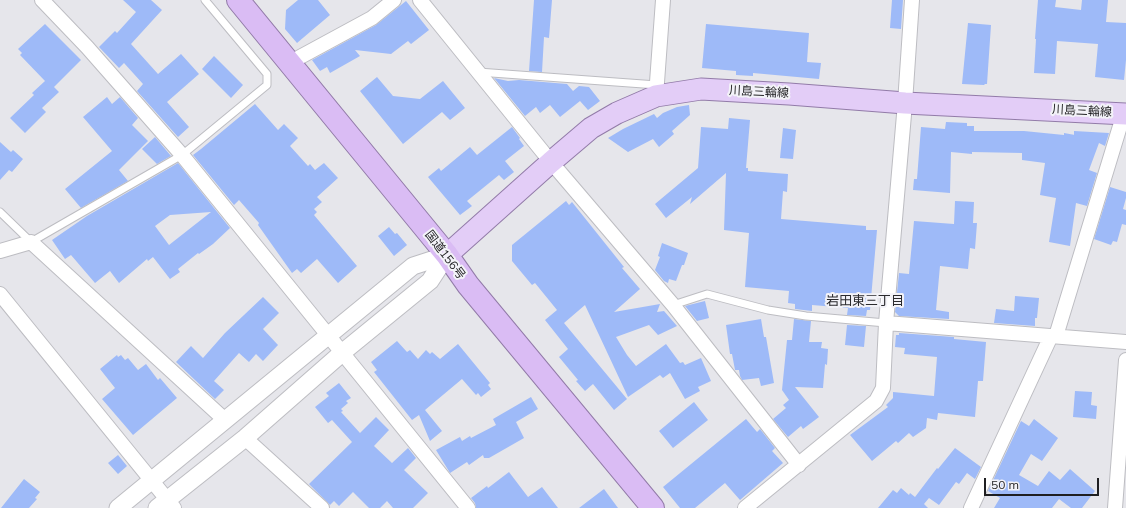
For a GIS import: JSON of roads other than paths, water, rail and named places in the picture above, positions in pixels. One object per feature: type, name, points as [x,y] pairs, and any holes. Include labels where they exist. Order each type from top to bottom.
[{"type":"highway","name":"国道156号","points":[[238,0],[447,255],[468,285],[653,508]]},
{"type":"main road","name":"川島三輪線","points":[[447,255],[551,162],[598,124],[656,91],[701,89],[905,103],[1125,114]]},
{"type":"street","points":[[42,0],[92,52],[182,155],[329,334],[468,508]]},
{"type":"street","points":[[289,63],[372,18],[394,0]]},
{"type":"street","points":[[420,0],[551,162],[673,305],[799,465]]},
{"type":"street","points":[[656,91],[663,0]]},
{"type":"street","points":[[745,508],[876,401],[883,388],[886,323],[905,103],[912,0]]},
{"type":"street","points":[[971,508],[1054,336],[1125,114]]},
{"type":"street","points":[[0,251],[31,242],[225,420]]},
{"type":"street","points":[[118,508],[413,266],[447,255]]},
{"type":"street","points":[[0,294],[152,480],[166,505],[343,352],[430,282],[447,255]]},
{"type":"street","points":[[886,323],[1126,342]]},
{"type":"street","points":[[1115,508],[1126,360]]},
{"type":"street","points":[[245,438],[322,508]]},
{"type":"lane","points":[[0,212],[31,242],[182,155],[267,85],[267,74],[205,0]]},
{"type":"lane","points":[[478,72],[656,91]]},
{"type":"lane","points":[[673,305],[707,294],[768,310],[806,316],[886,323]]},
{"type":"district","name":"岩田東三丁目","points":[[865,301]]}]
